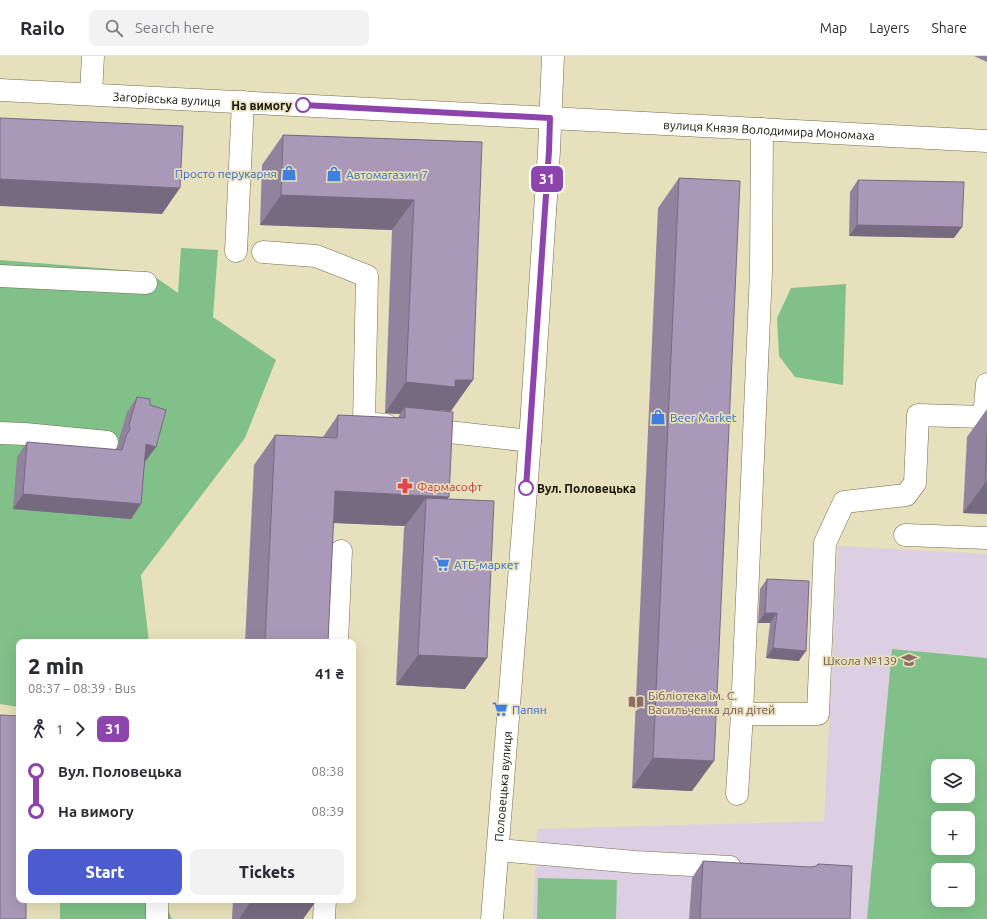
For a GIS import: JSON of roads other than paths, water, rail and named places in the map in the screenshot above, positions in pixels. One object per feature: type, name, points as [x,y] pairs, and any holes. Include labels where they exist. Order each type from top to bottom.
[{"type":"street","points":[[91,94],[93,56]]},
{"type":"street","name":"Половецька вулиця","points":[[492,919],[530,441],[549,151],[553,56]]},
{"type":"street","name":"Загорівська вулиця","points":[[0,90],[550,118]]},
{"type":"street","points":[[236,251],[243,102]]},
{"type":"street","name":"вулиця Князя Володимира Мономаха","points":[[550,118],[987,142]]},
{"type":"street","points":[[738,794],[760,271],[762,129]]},
{"type":"street","points":[[263,252],[316,256],[367,276],[364,423],[530,441]]},
{"type":"street","points":[[0,276],[146,283]]},
{"type":"street","points":[[742,714],[818,714],[826,542],[844,502],[906,495],[915,483],[918,415],[984,417],[987,384]]},
{"type":"street","points":[[0,433],[107,442]]},
{"type":"street","points":[[905,535],[987,538]]},
{"type":"street","points":[[337,639],[341,551]]},
{"type":"street","points":[[498,850],[635,862],[752,868]]},
{"type":"street","points":[[157,903],[157,919]]},
{"type":"street","points":[[324,919],[325,903]]},
{"type":"place","name":"На вимогу","points":[[303,105]]},
{"type":"place","name":"Просто перукарня","points":[[289,173]]},
{"type":"place","name":"Автомагазин 7","points":[[334,174]]},
{"type":"place","name":"Beer Market","points":[[658,417]]},
{"type":"place","name":"Фармасофт","points":[[405,486]]},
{"type":"place","name":"Вул. Половецька","points":[[526,488]]},
{"type":"place","name":"АТБ-маркет","points":[[442,564]]},
{"type":"place","name":"Школа №139","points":[[909,660]]},
{"type":"place","name":"Бібліотека ім. С. Васильченка для дітей","points":[[636,702]]},
{"type":"place","name":"Папян","points":[[500,709]]}]
